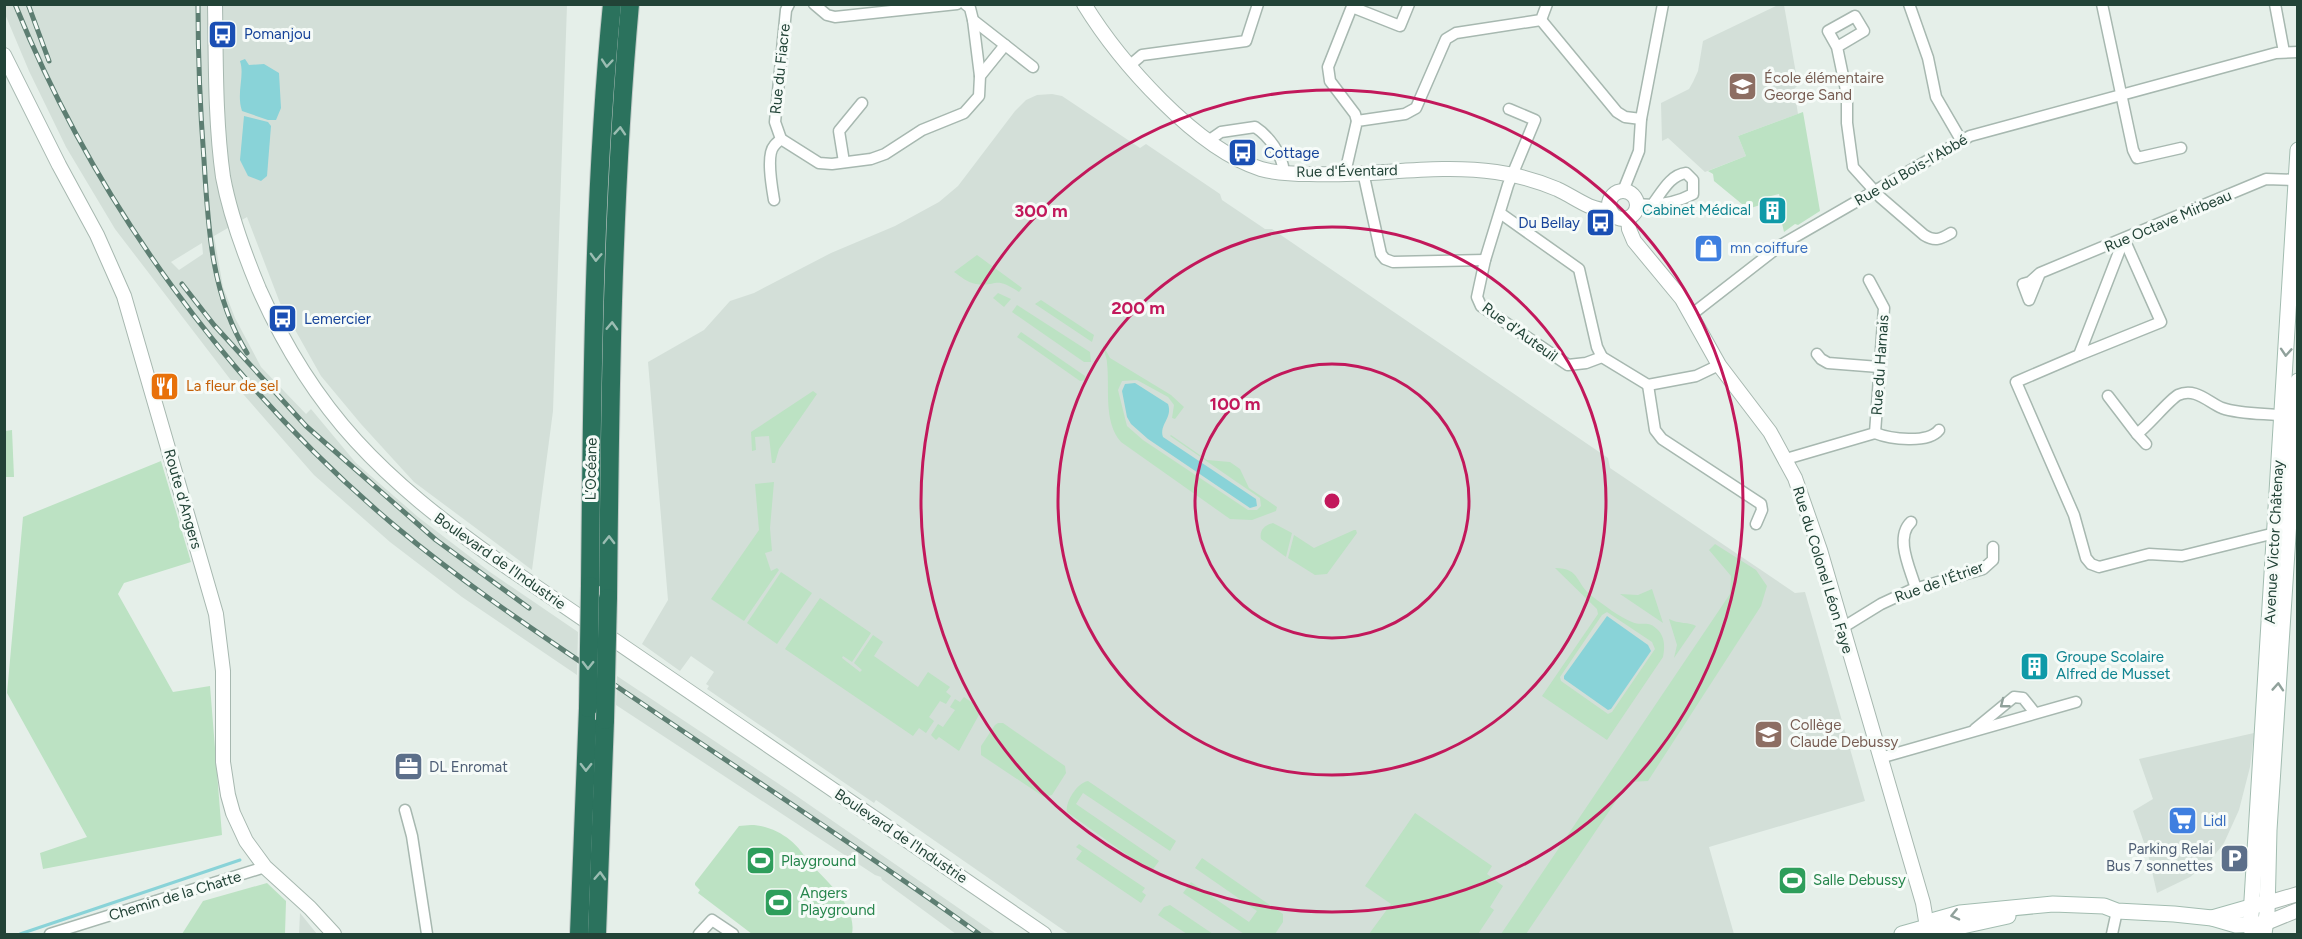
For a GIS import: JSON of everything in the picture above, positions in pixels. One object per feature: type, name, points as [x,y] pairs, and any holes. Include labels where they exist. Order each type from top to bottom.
[{"type":"highway","name":"L’Océane","points":[[579,934],[588,708],[592,393],[600,173],[612,4]]},
{"type":"highway","name":"L’Océane","points":[[597,934],[608,598],[610,385],[618,167],[630,4]]},
{"type":"main road","name":"Avenue Victor Châtenay","points":[[2259,905],[2269,830],[2298,150]]},
{"type":"main road","name":"Avenue Victor Châtenay","points":[[2288,416],[2298,381]]},
{"type":"main road","name":"Avenue Victor Châtenay","points":[[2258,929],[2275,533],[2284,488]]},
{"type":"main road","points":[[2212,918],[2259,905]]},
{"type":"main road","points":[[1902,934],[1927,927],[1935,932],[2026,913],[2078,911],[2101,914],[2116,911],[2174,914],[2212,918],[2258,929]]},
{"type":"street","name":"Boulevard de l'Industrie","points":[[215,4],[216,93],[221,155],[225,184],[239,238],[259,289],[289,349],[313,389],[350,436],[416,500],[494,558],[1044,934]]},
{"type":"street","name":"Rue du Fiacre","points":[[781,139],[774,122],[786,10],[789,4]]},
{"type":"street","points":[[814,4],[827,15],[835,17],[861,9],[957,4]]},
{"type":"street","points":[[774,200],[770,182],[770,156],[774,146],[781,139],[819,164],[844,162],[885,154],[916,133],[964,113],[972,106],[979,96],[980,76],[973,20],[970,8],[965,4]]},
{"type":"street","name":"Rue d'Éventard","points":[[1084,4],[1105,37],[1150,89],[1208,141],[1222,151],[1262,169],[1311,175],[1463,169],[1512,175],[1559,189],[1592,207],[1606,208]]},
{"type":"street","points":[[1129,66],[1142,56],[1246,41],[1258,4]]},
{"type":"street","points":[[1345,173],[1357,121],[1355,114],[1328,75],[1328,67],[1352,6],[1400,26],[1409,4]]},
{"type":"street","points":[[1541,20],[1547,4]]},
{"type":"street","points":[[1623,190],[1633,194],[1638,204],[1636,211],[1628,218],[1617,218],[1606,208],[1613,195],[1623,190],[1639,151],[1641,119],[1663,4]]},
{"type":"street","points":[[1909,4],[1928,58],[1936,98],[1961,140]]},
{"type":"street","points":[[2102,4],[2133,150],[2137,158],[2181,148]]},
{"type":"street","points":[[2275,4],[2284,52]]},
{"type":"street","points":[[973,20],[1034,67]]},
{"type":"street","points":[[1357,121],[1405,114],[1416,108],[1421,102],[1443,44],[1456,33],[1541,20]]},
{"type":"street","points":[[1541,20],[1617,112],[1625,117],[1641,119]]},
{"type":"street","points":[[980,76],[1005,45]]},
{"type":"street","points":[[1837,47],[1847,95],[1847,123],[1852,161],[1856,172],[1928,237],[1941,239],[1951,233]]},
{"type":"street","name":"Rue du Bois-l'Abbé","points":[[1691,315],[1781,245],[1961,140],[1977,133],[2284,52],[2298,52]]},
{"type":"street","name":"Route d'Angers","points":[[4,55],[97,235],[124,296],[216,614],[222,662],[221,734],[228,795],[246,841],[265,867],[310,908],[334,934]]},
{"type":"street","points":[[844,162],[839,131],[862,103]]},
{"type":"street","name":"Rue d'Auteuil","points":[[1509,109],[1535,120],[1512,175],[1485,260],[1477,297],[1481,306],[1568,365],[1586,363],[1602,357]]},
{"type":"street","points":[[1208,141],[1221,132],[1255,127],[1264,133],[1278,153],[1284,172]]},
{"type":"street","points":[[1364,172],[1381,254],[1385,259],[1393,262],[1485,260]]},
{"type":"street","name":"Rue Octave Mirbeau","points":[[2040,273],[2266,179],[2296,180]]},
{"type":"street","points":[[1638,204],[1652,204]]},
{"type":"street","points":[[1500,213],[1579,269],[1597,347],[1602,357],[1648,384],[1696,376],[1719,365]]},
{"type":"street","name":"Rue du Colonel Léon Faye","points":[[1628,218],[1629,232],[1634,241],[1671,284],[1719,365],[1754,408],[1786,459],[1801,492],[1923,903],[1927,927]]},
{"type":"street","points":[[2079,355],[2124,239]]},
{"type":"street","points":[[2124,239],[2161,322],[2016,382],[2074,515],[2088,562],[2099,567],[2149,554],[2182,556],[2275,533]]},
{"type":"street","name":"Rue du Harnais","points":[[1786,459],[1875,433],[1884,308],[1869,280]]},
{"type":"street","points":[[1817,354],[1828,363],[1880,367]]},
{"type":"street","points":[[1648,384],[1655,430],[1662,439],[1761,504],[1762,510],[1756,524]]},
{"type":"street","points":[[2137,434],[2151,423],[2174,398],[2187,392],[2198,394],[2229,410],[2288,416]]},
{"type":"street","points":[[2108,396],[2146,444]]},
{"type":"street","points":[[1875,433],[1884,437],[1925,439],[1934,436],[1939,430]]},
{"type":"street","points":[[1911,522],[1905,530],[1903,540],[1917,589]]},
{"type":"street","name":"Rue de l'Étrier","points":[[1842,628],[1881,604],[1917,589],[1987,567],[1993,560],[1993,547]]},
{"type":"street","points":[[1972,731],[2014,697],[2024,698],[2035,713]]},
{"type":"street","points":[[1880,758],[2076,702]]},
{"type":"street","points":[[405,810],[412,836],[427,934]]},
{"type":"street","name":"Chemin de la Chatte","points":[[50,934],[265,867]]},
{"type":"street","points":[[2259,905],[2298,894]]},
{"type":"street","points":[[2258,929],[2298,910]]},
{"type":"street","points":[[2112,934],[2116,911]]},
{"type":"street","points":[[699,934],[712,920],[733,934]]},
{"type":"shaded area","points":[[4,5],[567,5],[553,411],[532,570],[414,482],[321,376],[280,303],[247,217],[214,236],[223,287],[235,318],[261,367],[306,414],[311,409],[356,463],[418,517],[490,572],[578,632],[577,675],[462,597],[390,542],[314,475],[230,379],[115,229],[66,147],[29,71],[5,14]],"holes":[[[202,243],[203,254],[179,270],[171,262]]]},
{"type":"shaded area","name":"École élémentaire George Sand","points":[[1778,5],[1784,5],[1798,85],[1794,89],[1798,114],[1738,136],[1746,156],[1705,172],[1668,138],[1662,141],[1661,103],[1689,89],[1698,71],[1703,41]]},
{"type":"shaded area","points":[[1037,95],[1062,96],[1140,148],[1146,144],[1220,194],[1222,200],[1265,229],[1272,229],[1608,458],[1610,468],[1795,593],[1805,592],[1865,801],[1709,847],[1734,934],[1069,934],[876,800],[874,803],[707,689],[709,686],[706,684],[714,672],[691,656],[680,671],[642,644],[668,600],[648,362],[704,330],[730,301],[754,293],[831,253],[895,226],[939,202],[958,186],[1015,111],[1026,100]]},
{"type":"shaded area","points":[[617,676],[788,790],[996,934],[956,934],[881,877],[616,705]]},
{"type":"shaded area","points":[[2254,733],[2250,767],[2239,810],[2224,843],[2209,862],[2190,877],[2157,893],[2148,854],[2133,811],[2153,799],[2139,759]]},
{"type":"shaded area","points":[[300,913],[317,934],[299,934]]},
{"type":"green space","points":[[1803,112],[1820,211],[1784,232],[1781,219],[1784,215],[1779,194],[1759,199],[1760,205],[1748,209],[1714,181],[1713,174],[1708,171],[1746,156],[1738,136]]},
{"type":"green space","points":[[977,255],[1022,288],[1019,292],[1000,283],[983,285],[973,283],[954,272]]},
{"type":"green space","points":[[998,293],[1011,299],[1004,307],[993,298]]},
{"type":"green space","points":[[1041,300],[1094,335],[1092,342],[1035,304]]},
{"type":"green space","points":[[1017,305],[1090,352],[1091,362],[1084,362],[1012,312]]},
{"type":"green space","points":[[1021,332],[1085,376],[1086,380],[1080,381],[1017,337]]},
{"type":"green space","points":[[1103,345],[1110,358],[1171,395],[1184,407],[1175,419],[1172,418],[1174,405],[1168,397],[1137,380],[1122,381],[1118,390],[1127,426],[1143,440],[1248,510],[1257,510],[1261,506],[1260,498],[1170,436],[1207,460],[1230,462],[1240,469],[1249,488],[1277,507],[1276,511],[1252,520],[1230,519],[1121,442],[1115,434],[1109,415],[1107,361]]},
{"type":"green space","points":[[813,391],[817,394],[779,449],[775,463],[772,463],[769,436],[755,437],[756,450],[752,451],[751,432]]},
{"type":"green space","points":[[12,430],[14,477],[5,477],[5,431]]},
{"type":"green space","points":[[161,461],[191,562],[124,583],[118,594],[173,692],[210,686],[222,835],[43,869],[40,853],[87,837],[7,693],[23,517]]},
{"type":"green space","points":[[774,482],[770,528],[772,551],[765,553],[771,571],[777,568],[779,570],[744,621],[711,599],[759,530],[755,484]]},
{"type":"green space","points":[[1273,523],[1292,533],[1286,557],[1261,539],[1263,528]]},
{"type":"green space","points":[[1354,530],[1357,533],[1327,574],[1315,575],[1288,558],[1294,535],[1314,548]]},
{"type":"green space","points":[[1715,544],[1756,570],[1767,586],[1761,606],[1648,781],[1629,782],[1526,934],[1501,934],[1730,594],[1731,576],[1709,550]]},
{"type":"green space","points":[[1555,568],[1574,574],[1587,592],[1622,617],[1654,627],[1662,636],[1664,643],[1663,657],[1607,740],[1542,696],[1598,614],[1597,609]],"holes":[[[1607,612],[1652,642],[1655,649],[1612,712],[1608,714],[1561,681],[1560,677],[1602,615]]]},
{"type":"green space","points":[[781,572],[812,593],[777,644],[747,623]]},
{"type":"green space","points":[[1652,589],[1663,623],[1620,594],[1638,595]]},
{"type":"green space","points":[[820,598],[871,633],[852,662],[843,656],[842,658],[860,672],[862,670],[854,663],[873,635],[883,642],[874,656],[918,687],[928,672],[950,687],[946,692],[951,696],[946,704],[940,701],[929,717],[934,721],[926,733],[919,728],[913,736],[785,649]]},
{"type":"green space","points":[[1669,619],[1696,626],[1674,658],[1677,645]]},
{"type":"green space","points":[[964,697],[977,706],[980,713],[959,751],[939,737],[936,740],[931,735],[938,724],[943,727],[955,710],[950,707],[955,699],[960,702]]},
{"type":"green space","points":[[998,723],[1003,723],[1065,766],[1066,773],[1052,795],[1044,797],[981,755],[981,746]]},
{"type":"green space","points":[[1088,781],[1176,841],[1170,851],[1083,793],[1076,804],[1159,861],[1151,872],[1067,812],[1068,803],[1073,794],[1080,785]]},
{"type":"green space","points":[[1415,813],[1492,866],[1487,874],[1503,886],[1490,907],[1494,910],[1478,934],[1369,934],[1391,904],[1365,886]]},
{"type":"green space","name":"Playground","points":[[751,825],[776,831],[796,845],[846,905],[850,914],[852,934],[752,934],[698,893],[700,890],[695,883],[739,826]]},
{"type":"green space","points":[[1079,844],[1145,888],[1142,892],[1146,895],[1141,903],[1076,859],[1082,851],[1076,847]]},
{"type":"green space","points":[[1202,858],[1283,914],[1283,922],[1275,934],[1244,934],[1183,893],[1191,882],[1249,922],[1257,911],[1195,868]]},
{"type":"green space","points":[[267,883],[286,901],[285,934],[182,934],[203,901]]},
{"type":"green space","points":[[1170,905],[1213,934],[1187,934],[1158,915],[1164,907]]},
{"type":"water","points":[[245,59],[249,65],[264,64],[279,73],[281,108],[276,120],[268,120],[242,111],[240,61]]},
{"type":"water","points":[[244,116],[268,122],[271,126],[267,176],[261,181],[248,176],[240,160]]},
{"type":"water","points":[[1135,383],[1168,404],[1169,413],[1162,432],[1163,437],[1256,499],[1257,506],[1250,508],[1148,439],[1131,424],[1127,417],[1122,391],[1125,384]]},
{"type":"water","points":[[1607,616],[1648,645],[1651,651],[1611,709],[1608,710],[1564,679]]},
{"type":"waterway","points":[[20,934],[240,860]]},
{"type":"railway","points":[[15,4],[48,78],[85,151],[127,221],[174,288],[224,353],[277,414],[335,472],[395,526],[480,592],[979,934]]},
{"type":"railway","points":[[28,4],[49,61]]},
{"type":"railway","points":[[198,4],[200,102],[210,235],[226,308],[247,353]]},
{"type":"railway","points":[[182,284],[214,325],[306,426],[436,540],[529,608]]},
{"type":"place","name":"Pomanjou","points":[[223,34]]},
{"type":"place","name":"École élémentaire George Sand","points":[[1743,87]]},
{"type":"place","name":"Cottage","points":[[1243,153]]},
{"type":"place","name":"Cabinet Médical","points":[[1772,210]]},
{"type":"place","name":"Du Bellay","points":[[1601,223]]},
{"type":"place","name":"mn coiffure","points":[[1709,248]]},
{"type":"place","name":"Lemercier","points":[[283,319]]},
{"type":"place","name":"La fleur de sel","points":[[165,386]]},
{"type":"place","name":"Groupe Scolaire Alfred de Musset","points":[[2035,666]]},
{"type":"place","name":"Collège Claude Debussy","points":[[1769,734]]},
{"type":"place","name":"DL Enromat","points":[[408,767]]},
{"type":"place","name":"Lidl","points":[[2182,821]]},
{"type":"place","name":"Parking Relai Bus 7 sonnettes","points":[[2234,858]]},
{"type":"place","name":"Playground","points":[[760,861]]},
{"type":"place","name":"Salle Debussy","points":[[1792,880]]},
{"type":"place","name":"Angers Playground","points":[[779,902]]}]
